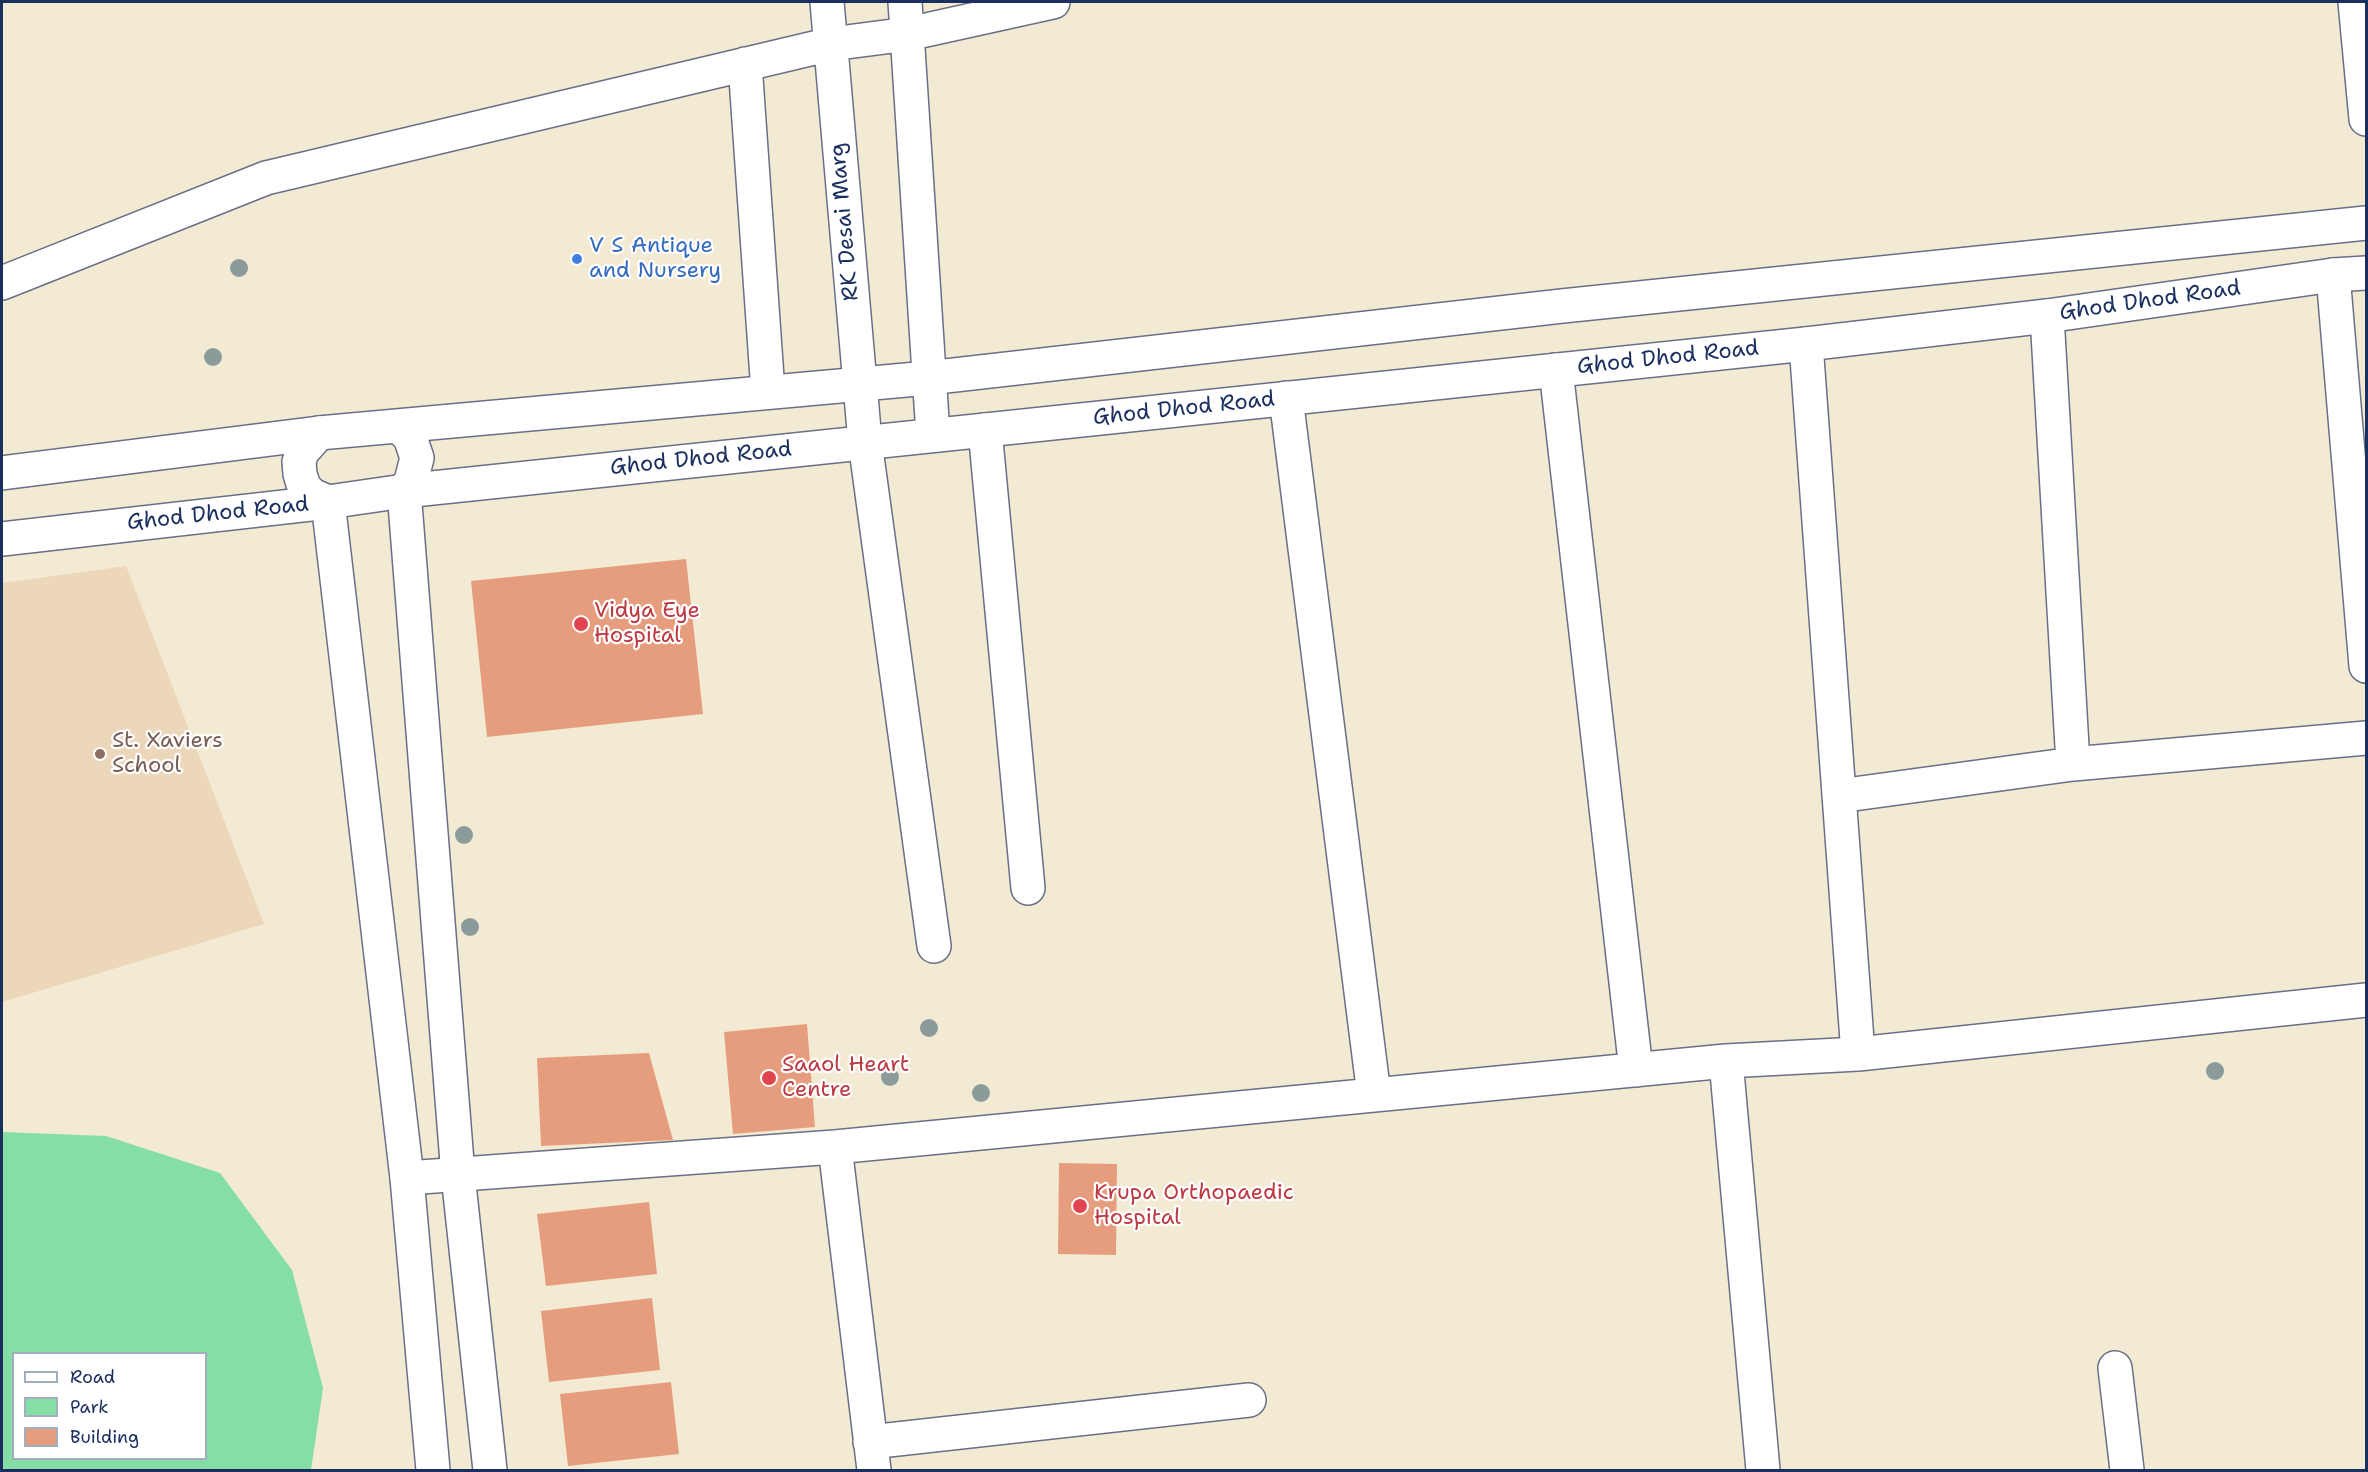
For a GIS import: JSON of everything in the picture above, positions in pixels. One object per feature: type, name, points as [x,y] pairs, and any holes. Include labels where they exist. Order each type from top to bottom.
[{"type":"street","name":"RK Desai Marg","points":[[827,2],[858,384],[934,946]]},
{"type":"street","points":[[905,2],[933,435]]},
{"type":"street","points":[[2,283],[266,178],[831,44],[908,33],[1053,2]]},
{"type":"street","points":[[2355,2],[2367,119]]},
{"type":"street","points":[[746,64],[768,392]]},
{"type":"street","points":[[2,473],[319,433],[928,378],[1562,306],[2367,223]]},
{"type":"street","name":"Ghod Dhod Road","points":[[2,539],[327,502],[404,490],[1806,344],[2047,316],[2333,275],[2367,273]]},
{"type":"street","points":[[2333,275],[2367,666]]},
{"type":"street","points":[[2047,316],[2073,764]]},
{"type":"street","points":[[1806,344],[1857,1054]]},
{"type":"street","points":[[1556,370],[1636,1070]]},
{"type":"street","points":[[1286,398],[1374,1095]]},
{"type":"street","points":[[399,427],[410,437],[417,458],[411,481],[404,490],[458,1175],[490,1470]]},
{"type":"street","points":[[985,430],[1028,888]]},
{"type":"street","points":[[319,433],[302,452],[299,468],[304,486],[312,495],[327,502],[407,1178],[433,1470]]},
{"type":"street","points":[[1839,796],[2073,764],[2367,738]]},
{"type":"street","points":[[407,1178],[835,1147],[1726,1061],[1857,1054],[2367,1000]]},
{"type":"street","points":[[1726,1061],[1763,1470]]},
{"type":"street","points":[[835,1147],[872,1456],[1249,1400]]},
{"type":"street","points":[[2115,1368],[2127,1470]]},
{"type":"shaded area","name":"St. Xaviers School","points":[[126,566],[264,924],[2,1002],[2,583]]},
{"type":"green space","points":[[2,1132],[106,1136],[220,1173],[292,1270],[323,1388],[311,1470],[2,1470]]},
{"type":"building","points":[[686,559],[703,714],[487,737],[471,581]]},
{"type":"building","points":[[807,1024],[815,1127],[733,1134],[724,1032]]},
{"type":"building","points":[[649,1053],[673,1140],[541,1146],[537,1058]]},
{"type":"building","points":[[1059,1163],[1117,1164],[1116,1255],[1058,1254]]},
{"type":"building","points":[[649,1202],[657,1274],[546,1286],[537,1214]]},
{"type":"building","points":[[652,1298],[660,1370],[549,1382],[541,1311]]},
{"type":"building","points":[[671,1382],[679,1454],[568,1466],[560,1394]]},
{"type":"place","name":"V S Antique and Nursery","points":[[577,259]]},
{"type":"place","name":"Vidya Eye Hospital","points":[[581,624]]},
{"type":"place","name":"St. Xaviers School","points":[[100,754]]},
{"type":"place","name":"Saaol Heart Centre","points":[[769,1078]]},
{"type":"place","name":"Krupa Orthopaedic Hospital","points":[[1080,1206]]}]
